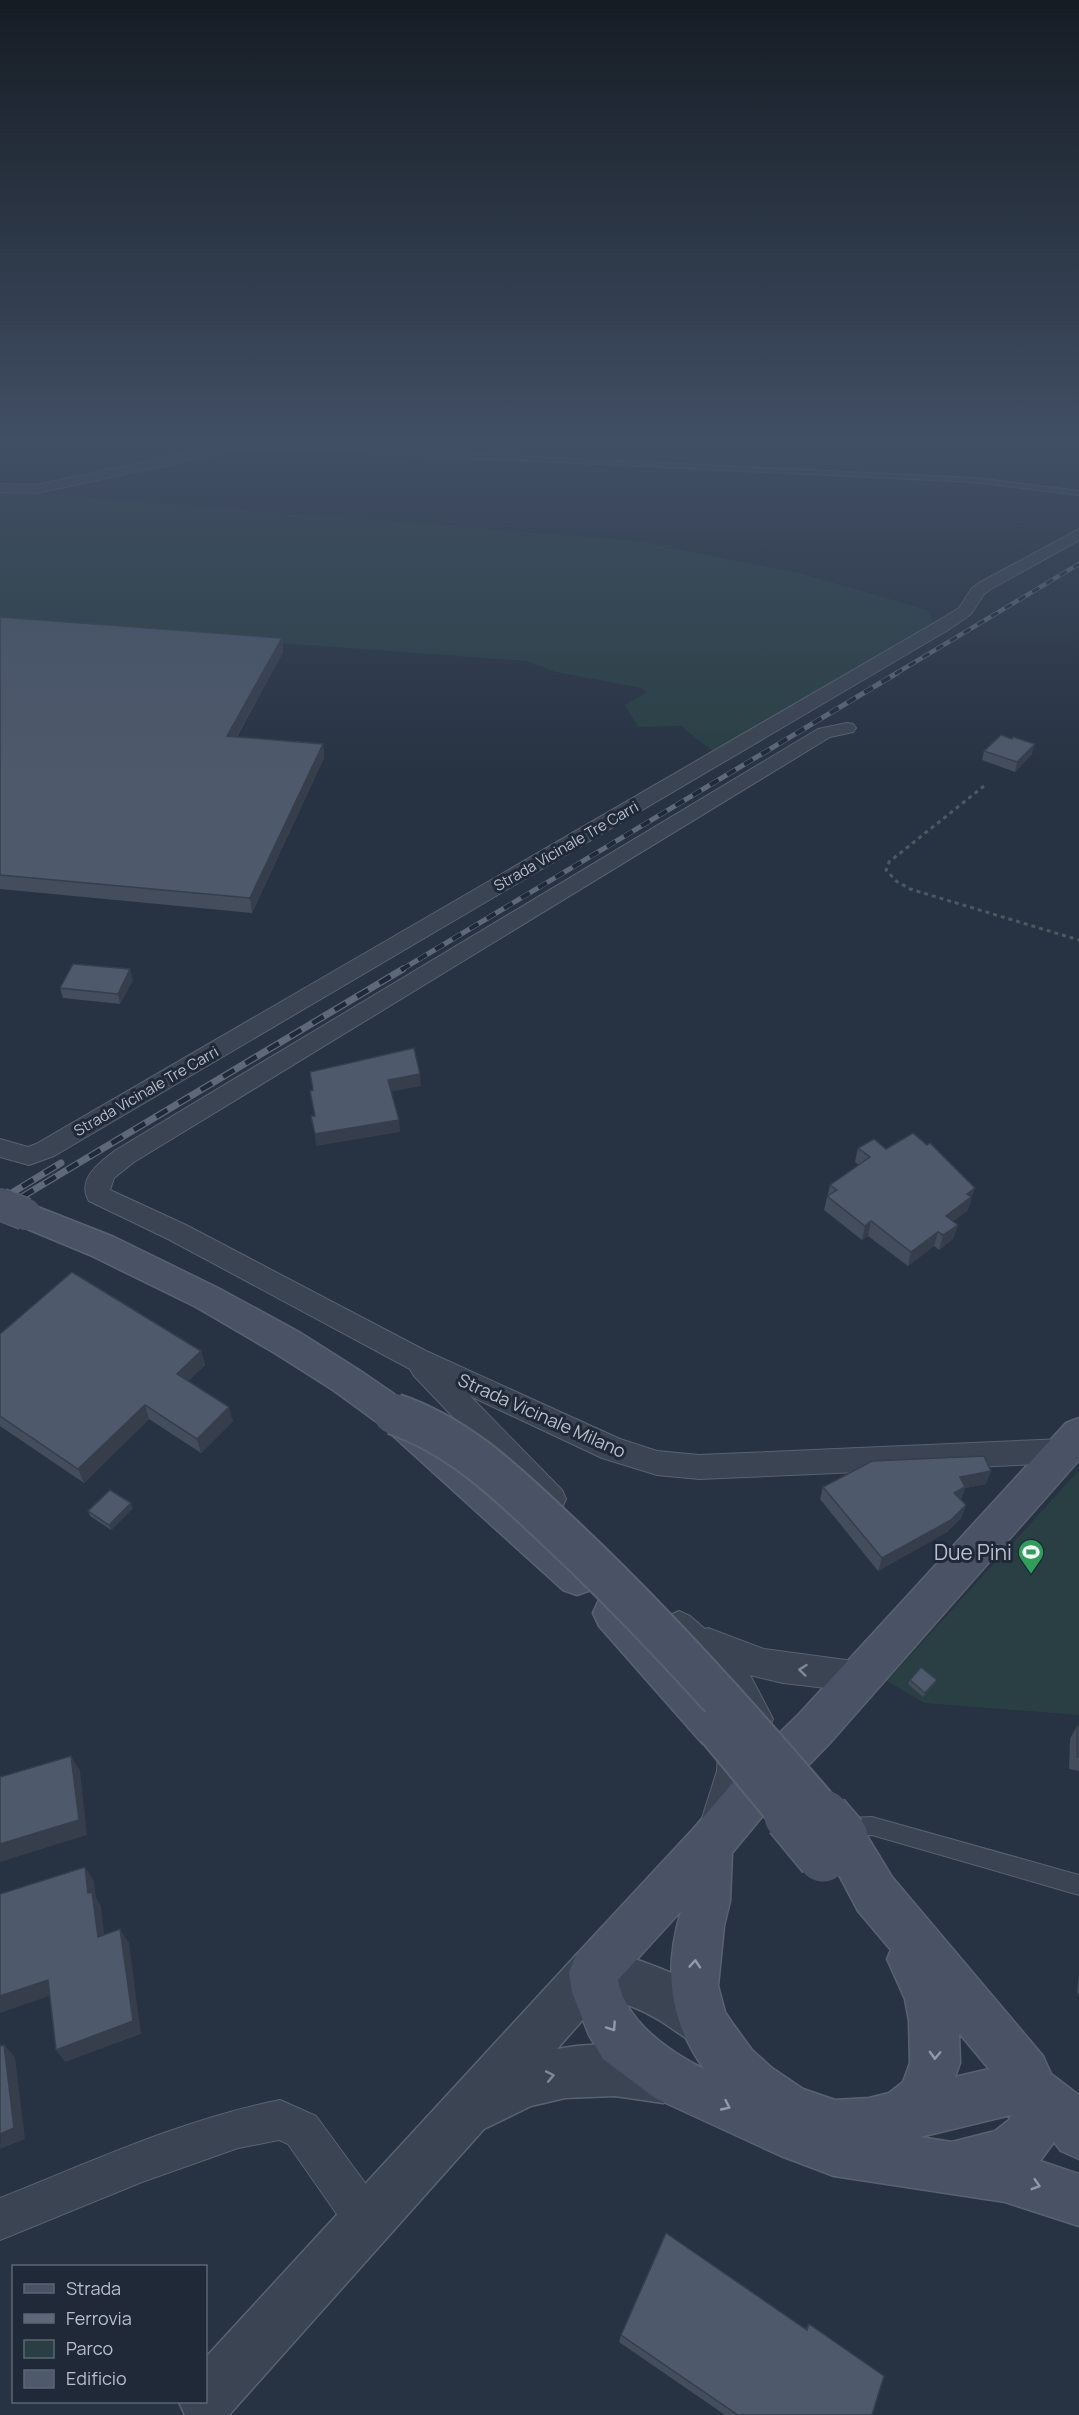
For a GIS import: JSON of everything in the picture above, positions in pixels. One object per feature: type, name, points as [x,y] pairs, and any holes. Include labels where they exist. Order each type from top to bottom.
[{"type":"main road","points":[[13,1209],[102,1246],[207,1298],[286,1342],[394,1414],[553,1554],[636,1636],[911,1959],[1043,2098],[1060,2110],[1079,2133]]},
{"type":"main road","points":[[394,1414],[428,1427],[456,1444],[518,1494],[585,1555],[692,1663],[842,1837],[1043,2098],[1079,2154]]},
{"type":"main road","points":[[1043,2098],[903,2115],[869,2124],[835,2126],[789,2110],[754,2086],[734,2068],[703,2022],[694,1986],[700,1926],[707,1900],[769,1774],[861,1677],[1071,1443]]},
{"type":"main road","points":[[744,1824],[593,1972],[596,1992],[606,2018],[621,2041],[673,2080],[799,2139],[834,2150],[881,2159],[1005,2176],[1079,2200]]},
{"type":"main road","points":[[903,2115],[922,2099],[935,2063],[934,2021],[929,1995],[911,1959]]},
{"type":"main road","points":[[938,2165],[978,2161],[1005,2155],[1025,2143],[1035,2125],[1043,2098]]},
{"type":"street","name":"Strada Vicinale Tre Carri","points":[[0,1148],[29,1156],[45,1150],[942,626],[965,610],[984,586],[1045,553]]},
{"type":"street","name":"Strada Vicinale Milano","points":[[847,728],[824,733],[134,1150],[100,1177],[96,1186],[98,1195],[177,1232],[416,1359],[612,1449],[657,1463],[699,1467],[1071,1443]]},
{"type":"street","points":[[416,1359],[668,1616],[733,1676],[755,1713],[769,1774]]},
{"type":"street","points":[[668,1616],[709,1644],[742,1660],[773,1667],[861,1677]]},
{"type":"street","points":[[668,1616],[715,1674],[730,1711],[737,1752],[730,1784],[744,1824]]},
{"type":"street","points":[[207,2397],[593,1972],[619,1976],[641,1983],[684,2005],[703,2022]]},
{"type":"street","points":[[460,2118],[533,2079],[563,2073],[598,2071],[641,2073],[673,2080]]},
{"type":"street","points":[[0,2219],[163,2154],[238,2128],[280,2120],[302,2130],[367,2221]]},
{"type":"street","points":[[190,2415],[201,2403]]},
{"type":"lane","points":[[744,1824],[789,1827],[872,1826],[1079,1885]]},
{"type":"path","points":[[984,786],[889,862],[886,870],[896,881],[910,889],[1079,940]]},
{"type":"green space","points":[[0,553],[696,553],[803,574],[927,610],[934,623],[949,629],[726,762],[681,726],[638,727],[625,705],[646,693],[642,688],[556,672],[527,661],[0,623]]},
{"type":"green space","name":"Due Pini","points":[[1079,1470],[1079,1715],[924,1703],[887,1681]]},
{"type":"building","points":[[0,617],[282,638],[227,736],[323,744],[250,898],[0,875]]},
{"type":"building","points":[[1001,735],[1035,744],[1017,762],[984,751]]},
{"type":"building","points":[[73,964],[130,969],[118,994],[60,988]]},
{"type":"building","points":[[414,1048],[420,1074],[388,1080],[399,1120],[315,1134],[311,1116],[315,1116],[310,1091],[313,1090],[310,1072]]},
{"type":"building","points":[[913,1133],[927,1145],[930,1143],[975,1188],[967,1194],[971,1197],[946,1216],[958,1225],[943,1235],[938,1232],[911,1252],[871,1221],[865,1226],[827,1196],[837,1190],[830,1185],[870,1157],[858,1148],[874,1139],[886,1149]]},
{"type":"building","points":[[72,1272],[201,1351],[177,1374],[229,1407],[197,1439],[145,1405],[78,1469],[0,1416],[0,1334]]},
{"type":"building","points":[[984,1456],[991,1471],[960,1477],[965,1487],[954,1493],[966,1505],[951,1520],[882,1558],[823,1487],[872,1461]]},
{"type":"building","points":[[110,1490],[131,1503],[109,1525],[88,1511]]},
{"type":"building","points":[[921,1667],[937,1680],[925,1693],[910,1680]]},
{"type":"building","points":[[1077,1726],[1079,1727],[1079,1757],[1077,1757]]},
{"type":"building","points":[[71,1756],[79,1820],[0,1844],[0,1777]]},
{"type":"building","points":[[85,1867],[88,1893],[92,1892],[98,1937],[120,1929],[133,2021],[56,2050],[48,1980],[0,1996],[0,1894]]},
{"type":"building","points":[[4,2045],[14,2128],[0,2134],[0,2046]]},
{"type":"building","points":[[666,2233],[807,2330],[809,2324],[884,2376],[872,2415],[738,2415],[621,2335]]},
{"type":"railway","points":[[895,674],[1079,564]]},
{"type":"railway","points":[[401,970],[897,673]]},
{"type":"railway","points":[[0,1210],[403,969]]},
{"type":"railway","points":[[0,1200],[61,1163]]},
{"type":"place","name":"Due Pini","points":[[1031,1575]]}]
